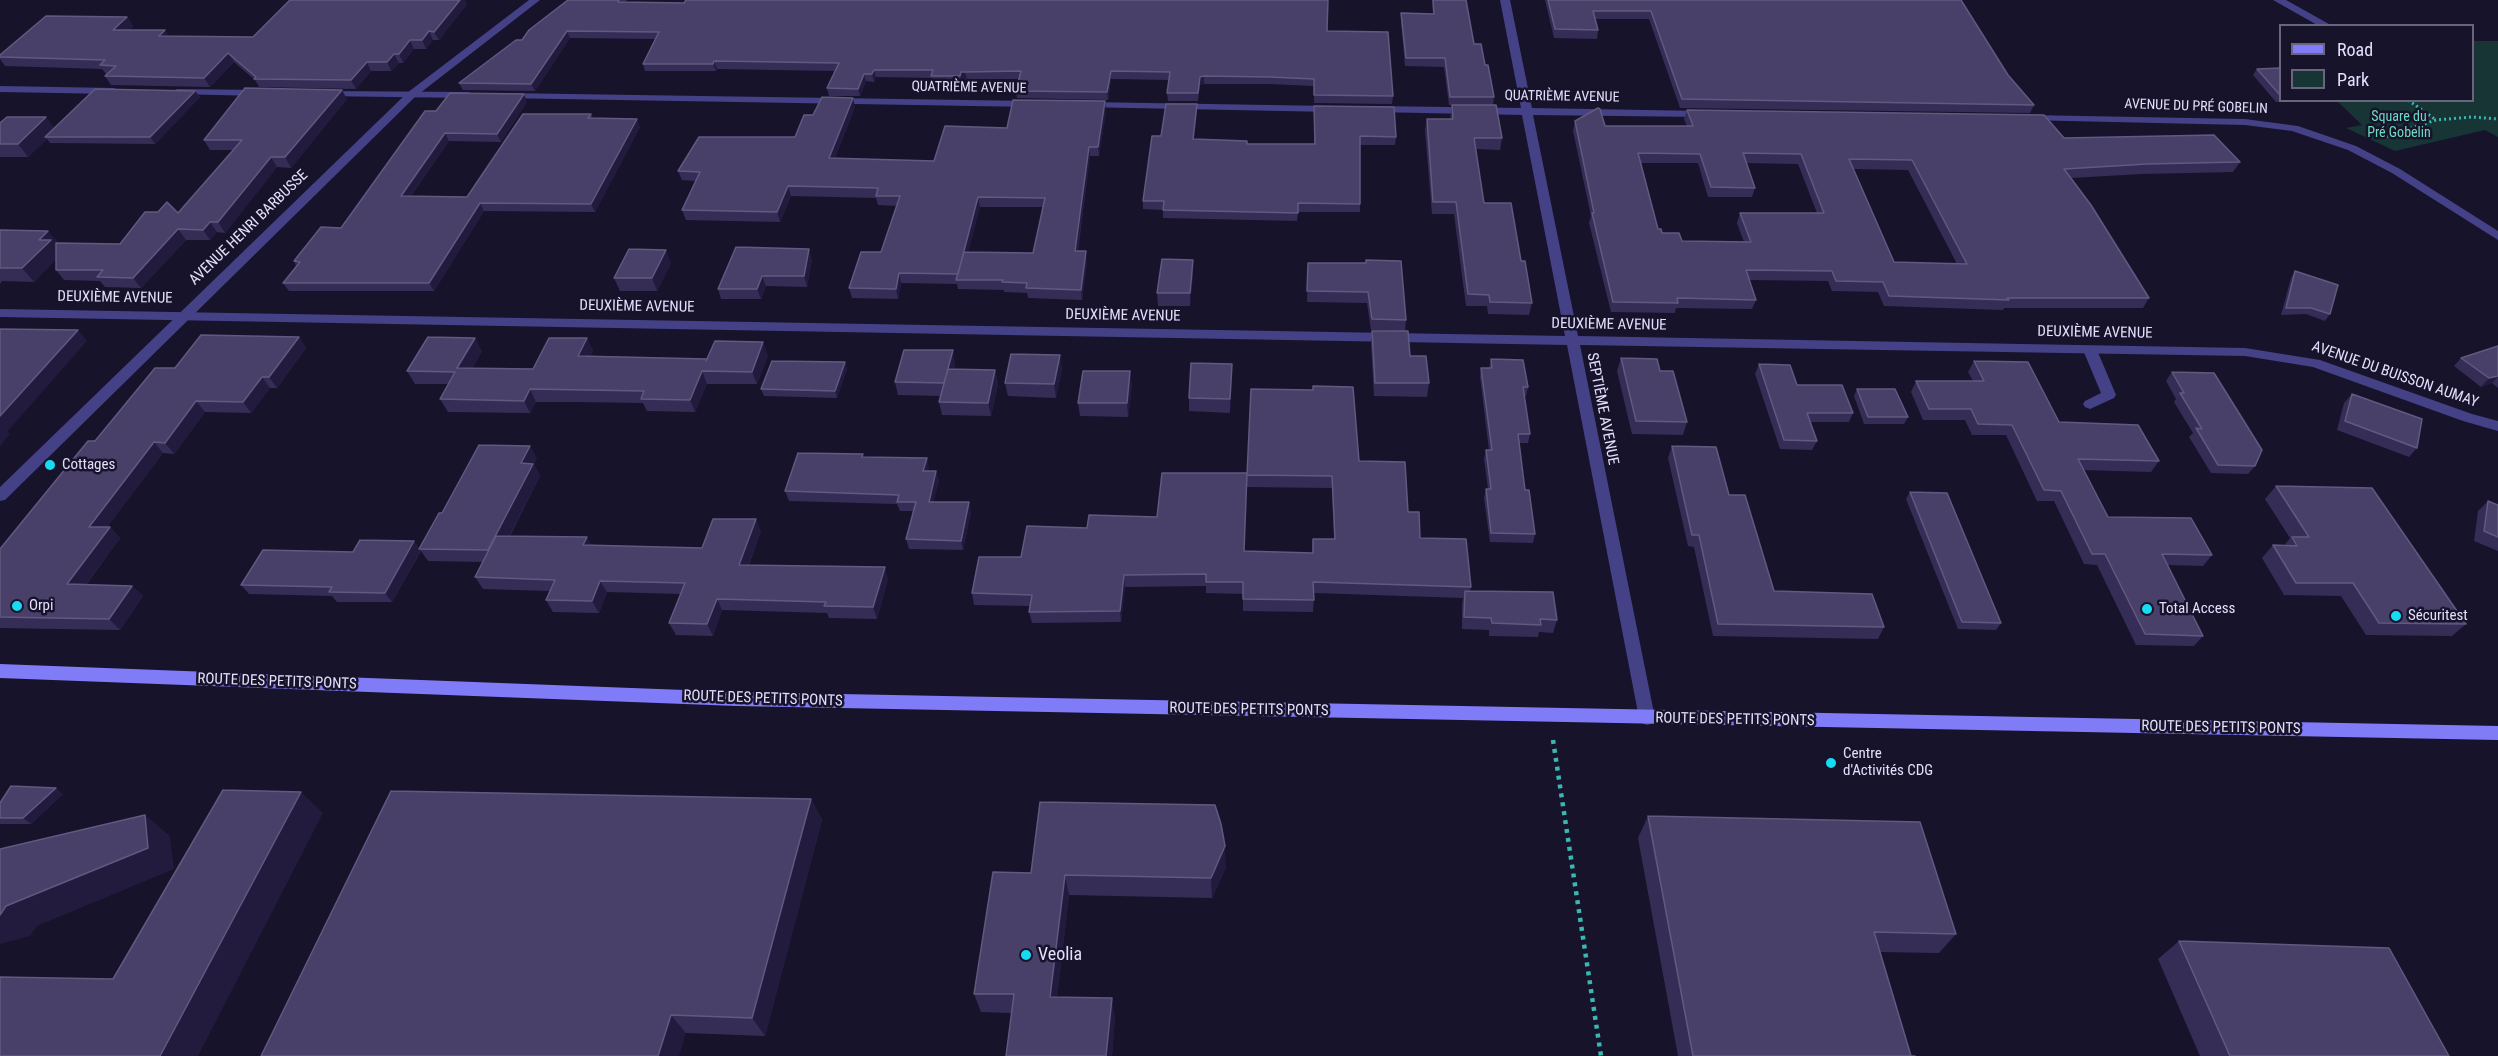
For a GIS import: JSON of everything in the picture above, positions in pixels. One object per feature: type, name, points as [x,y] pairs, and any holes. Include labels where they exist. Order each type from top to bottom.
[{"type":"main road","name":"ROUTE DES PETITS PONTS","points":[[0,671],[737,699],[2498,733]]},
{"type":"street","name":"AVENUE HENRI BARBUSSE","points":[[0,496],[411,95],[535,0]]},
{"type":"street","name":"SEPTIÈME AVENUE","points":[[1505,0],[1647,718]]},
{"type":"street","points":[[2278,0],[2324,24]]},
{"type":"street","points":[[0,89],[129,91]]},
{"type":"street","points":[[164,92],[270,93]]},
{"type":"street","name":"QUATRIÈME AVENUE","points":[[317,94],[1042,104]]},
{"type":"street","points":[[1078,105],[1341,109]]},
{"type":"street","name":"QUATRIÈME AVENUE","points":[[1365,109],[1713,114]]},
{"type":"street","name":"AVENUE DU PRÉ GOBELIN","points":[[2021,118],[2245,122],[2294,128],[2352,148],[2396,171],[2498,236]]},
{"type":"street","name":"DEUXIÈME AVENUE","points":[[0,313],[2245,352]]},
{"type":"street","points":[[2090,350],[2109,395],[2090,404]]},
{"type":"street","name":"AVENUE DU BUISSON AUMAY","points":[[2245,352],[2315,363],[2468,418],[2498,426]]},
{"type":"path","points":[[2411,102],[2436,120]]},
{"type":"path","points":[[2352,148],[2436,120],[2472,117],[2498,119]]},
{"type":"path","points":[[1549,716],[1600,1056]]},
{"type":"green space","name":"Square du Pré Gobelin","points":[[2474,41],[2498,41],[2498,137],[2485,130],[2395,151],[2346,128],[2362,125],[2338,102],[2474,102]]},
{"type":"building","points":[[290,0],[460,0],[434,32],[429,31],[422,40],[410,40],[399,54],[394,54],[387,62],[367,62],[351,80],[254,79],[256,77],[228,53],[204,78],[105,76],[116,66],[100,65],[105,60],[0,57],[46,16],[127,17],[113,30],[165,30],[159,36],[253,37]]},
{"type":"building","points":[[568,0],[684,3],[686,0],[1328,0],[1327,31],[1388,32],[1393,96],[1314,95],[1314,79],[1204,76],[1200,77],[1198,93],[1167,93],[1170,72],[1111,71],[1107,92],[1016,91],[1021,71],[961,72],[960,76],[931,76],[933,70],[874,70],[872,74],[864,74],[858,89],[827,88],[839,63],[714,61],[713,64],[643,64],[659,32],[567,31],[531,84],[459,83],[516,40],[522,40],[529,30]]},
{"type":"building","points":[[1433,0],[1466,0],[1474,44],[1481,44],[1494,97],[1450,97],[1445,58],[1406,58],[1401,13],[1434,14]]},
{"type":"building","points":[[1548,0],[1961,0],[2008,75],[2034,105],[1682,99],[1651,11],[1593,11],[1598,30],[1555,29]]},
{"type":"building","points":[[2279,68],[2279,94],[2257,69]]},
{"type":"building","points":[[245,88],[342,90],[285,157],[271,157],[218,222],[210,222],[203,230],[178,229],[133,278],[97,277],[103,270],[56,270],[56,243],[120,244],[145,212],[158,212],[167,202],[178,213],[242,140],[204,140]]},
{"type":"building","points":[[95,89],[195,91],[150,137],[45,137]]},
{"type":"building","points":[[450,93],[524,94],[497,134],[445,133],[401,196],[467,197],[523,114],[591,114],[588,118],[637,119],[591,204],[480,203],[429,283],[283,283],[300,262],[294,261],[321,227],[341,228],[425,111],[436,111]]},
{"type":"building","points":[[822,97],[853,98],[829,158],[934,161],[945,126],[1007,128],[1013,100],[1105,101],[1098,147],[1089,147],[1075,251],[1086,251],[1081,290],[1026,288],[1027,283],[1002,282],[1003,280],[956,280],[958,274],[899,273],[896,289],[849,288],[861,252],[881,252],[900,196],[876,196],[878,188],[788,186],[777,212],[682,210],[700,172],[678,171],[699,137],[795,137],[804,115],[813,115]],"holes":[[[978,197],[1045,198],[1033,253],[964,252],[961,263]]]},
{"type":"building","points":[[1166,104],[1197,104],[1193,139],[1247,141],[1247,144],[1315,144],[1314,106],[1394,107],[1396,137],[1360,136],[1360,204],[1298,203],[1298,213],[1163,210],[1164,201],[1143,201],[1152,136],[1161,136]]},
{"type":"building","points":[[1452,105],[1496,105],[1502,138],[1474,138],[1484,203],[1511,203],[1521,261],[1525,261],[1532,303],[1490,302],[1489,295],[1468,294],[1456,202],[1433,202],[1427,119],[1453,119]]},
{"type":"building","points":[[1598,108],[1605,126],[1693,126],[1687,110],[2044,115],[2064,138],[2214,135],[2240,162],[2064,169],[2091,205],[2149,298],[2007,298],[2009,300],[1889,296],[1883,282],[1836,281],[1832,271],[1746,270],[1756,300],[1677,298],[1678,303],[1613,302],[1592,213],[1594,213],[1575,121]],"holes":[[[1638,153],[1700,154],[1711,187],[1755,188],[1743,153],[1801,154],[1824,213],[1740,213],[1751,242],[1682,241],[1679,233],[1662,233],[1661,229],[1658,229]],[[1849,159],[1912,160],[1967,264],[1894,262]]]},
{"type":"building","points":[[7,117],[46,117],[18,144],[0,144],[0,123]]},
{"type":"building","points":[[0,230],[48,231],[39,240],[51,240],[22,268],[0,268]]},
{"type":"building","points":[[736,247],[809,249],[804,276],[762,276],[757,289],[718,289]]},
{"type":"building","points":[[629,249],[666,250],[652,278],[614,278]]},
{"type":"building","points":[[1162,259],[1193,260],[1190,293],[1157,293]]},
{"type":"building","points":[[1366,260],[1401,261],[1406,320],[1372,319],[1368,292],[1307,291],[1308,263],[1366,263]]},
{"type":"building","points":[[2295,271],[2338,285],[2330,314],[2311,308],[2286,308]]},
{"type":"building","points":[[0,329],[78,330],[0,416]]},
{"type":"building","points":[[1372,331],[1408,331],[1410,356],[1426,356],[1429,383],[1375,383]]},
{"type":"building","points":[[201,335],[299,337],[269,377],[262,377],[243,402],[196,401],[165,443],[154,442],[89,527],[110,527],[67,584],[132,586],[109,619],[0,617],[0,549],[88,441],[95,441],[155,368],[175,368]]},
{"type":"building","points":[[428,337],[475,338],[457,368],[533,369],[549,338],[587,338],[578,356],[707,359],[715,341],[763,342],[752,372],[702,371],[690,400],[641,399],[644,391],[530,389],[524,401],[440,399],[455,372],[407,371]]},
{"type":"building","points":[[2498,346],[2498,376],[2489,378],[2461,358]]},
{"type":"building","points":[[904,350],[953,350],[944,383],[895,382]]},
{"type":"building","points":[[1011,354],[1060,355],[1054,384],[1005,383]]},
{"type":"building","points":[[1621,358],[1657,359],[1660,371],[1673,371],[1687,422],[1636,421]]},
{"type":"building","points":[[1491,359],[1523,360],[1528,387],[1523,387],[1530,434],[1518,434],[1525,490],[1529,490],[1535,534],[1491,533],[1486,489],[1491,489],[1486,450],[1492,450],[1481,368],[1492,368]]},
{"type":"building","points":[[772,361],[845,362],[835,391],[761,389]]},
{"type":"building","points":[[1974,361],[2028,362],[2059,422],[2138,425],[2159,461],[2078,459],[2108,517],[2191,518],[2212,555],[2162,554],[2203,636],[2145,634],[2105,554],[2092,554],[2061,491],[2044,490],[2012,425],[1978,424],[1971,409],[1929,409],[1916,381],[1984,381]]},
{"type":"building","points":[[1191,363],[1232,364],[1230,399],[1189,398]]},
{"type":"building","points":[[1759,364],[1790,365],[1797,385],[1842,385],[1853,413],[1807,413],[1817,441],[1784,440]]},
{"type":"building","points":[[948,369],[995,370],[988,403],[939,402]]},
{"type":"building","points":[[1083,371],[1130,371],[1127,403],[1078,403]]},
{"type":"building","points":[[2172,372],[2214,373],[2262,450],[2255,466],[2218,465],[2196,428],[2202,429],[2180,393],[2184,393]]},
{"type":"building","points":[[1313,386],[1353,387],[1359,461],[1405,462],[1408,512],[1419,512],[1420,538],[1466,539],[1471,587],[1313,582],[1314,600],[1243,599],[1243,582],[1206,582],[1206,574],[1124,575],[1120,611],[1029,612],[1032,595],[972,593],[979,557],[1021,557],[1027,526],[1087,528],[1089,515],[1157,517],[1162,473],[1247,473],[1244,551],[1313,553],[1313,539],[1335,539],[1332,476],[1247,475],[1251,389],[1313,390]]},
{"type":"building","points":[[1857,389],[1895,389],[1908,417],[1868,417]]},
{"type":"building","points":[[2352,394],[2422,419],[2417,448],[2345,421]]},
{"type":"building","points":[[479,445],[530,446],[521,463],[533,464],[488,550],[419,549],[439,513],[442,513]]},
{"type":"building","points":[[1672,446],[1716,447],[1729,495],[1745,495],[1774,591],[1872,594],[1884,627],[1718,624],[1699,535],[1692,535]]},
{"type":"building","points":[[798,453],[927,458],[923,471],[936,471],[929,502],[969,502],[961,541],[906,539],[916,502],[897,502],[899,495],[785,491]]},
{"type":"building","points":[[2276,486],[2372,488],[2466,624],[2379,623],[2353,583],[2296,583],[2273,545],[2297,546],[2292,537],[2309,537]]},
{"type":"building","points":[[1910,492],[1947,493],[2001,623],[1962,622]]},
{"type":"building","points":[[2488,501],[2498,505],[2498,537],[2484,531]]},
{"type":"building","points":[[713,519],[756,519],[739,565],[885,567],[873,607],[824,606],[826,602],[717,599],[707,624],[669,623],[685,583],[600,581],[592,601],[546,600],[555,580],[475,577],[496,536],[587,537],[583,545],[702,548]]},
{"type":"building","points":[[360,540],[414,541],[385,593],[329,592],[332,587],[241,585],[263,550],[353,552]]},
{"type":"building","points":[[1465,591],[1553,592],[1557,620],[1540,619],[1541,625],[1492,623],[1491,618],[1464,617]]},
{"type":"building","points":[[11,786],[56,788],[23,818],[0,818],[0,803]]},
{"type":"building","points":[[223,790],[301,792],[160,1056],[0,1056],[0,977],[113,979]]},
{"type":"building","points":[[391,791],[811,799],[752,1018],[671,1015],[658,1056],[261,1056]]},
{"type":"building","name":"Veolia","points":[[1040,802],[1215,805],[1221,824],[1225,846],[1211,878],[1065,875],[1050,997],[1112,998],[1106,1056],[1006,1056],[1014,994],[974,994],[993,872],[1031,873]]},
{"type":"building","points":[[145,815],[148,848],[6,906],[0,915],[0,849]]},
{"type":"building","points":[[1648,816],[1920,822],[1956,934],[1874,932],[1911,1056],[1693,1056]]},
{"type":"building","points":[[2179,941],[2389,948],[2449,1056],[2230,1056]]},
{"type":"place","name":"Cottages","points":[[50,465]]},
{"type":"place","name":"Orpi","points":[[17,606]]},
{"type":"place","name":"Total Access","points":[[2147,609]]},
{"type":"place","name":"Sécuritest","points":[[2396,616]]},
{"type":"place","name":"Centre d'Activités CDG","points":[[1831,763]]},
{"type":"place","name":"Veolia","points":[[1026,955]]}]
